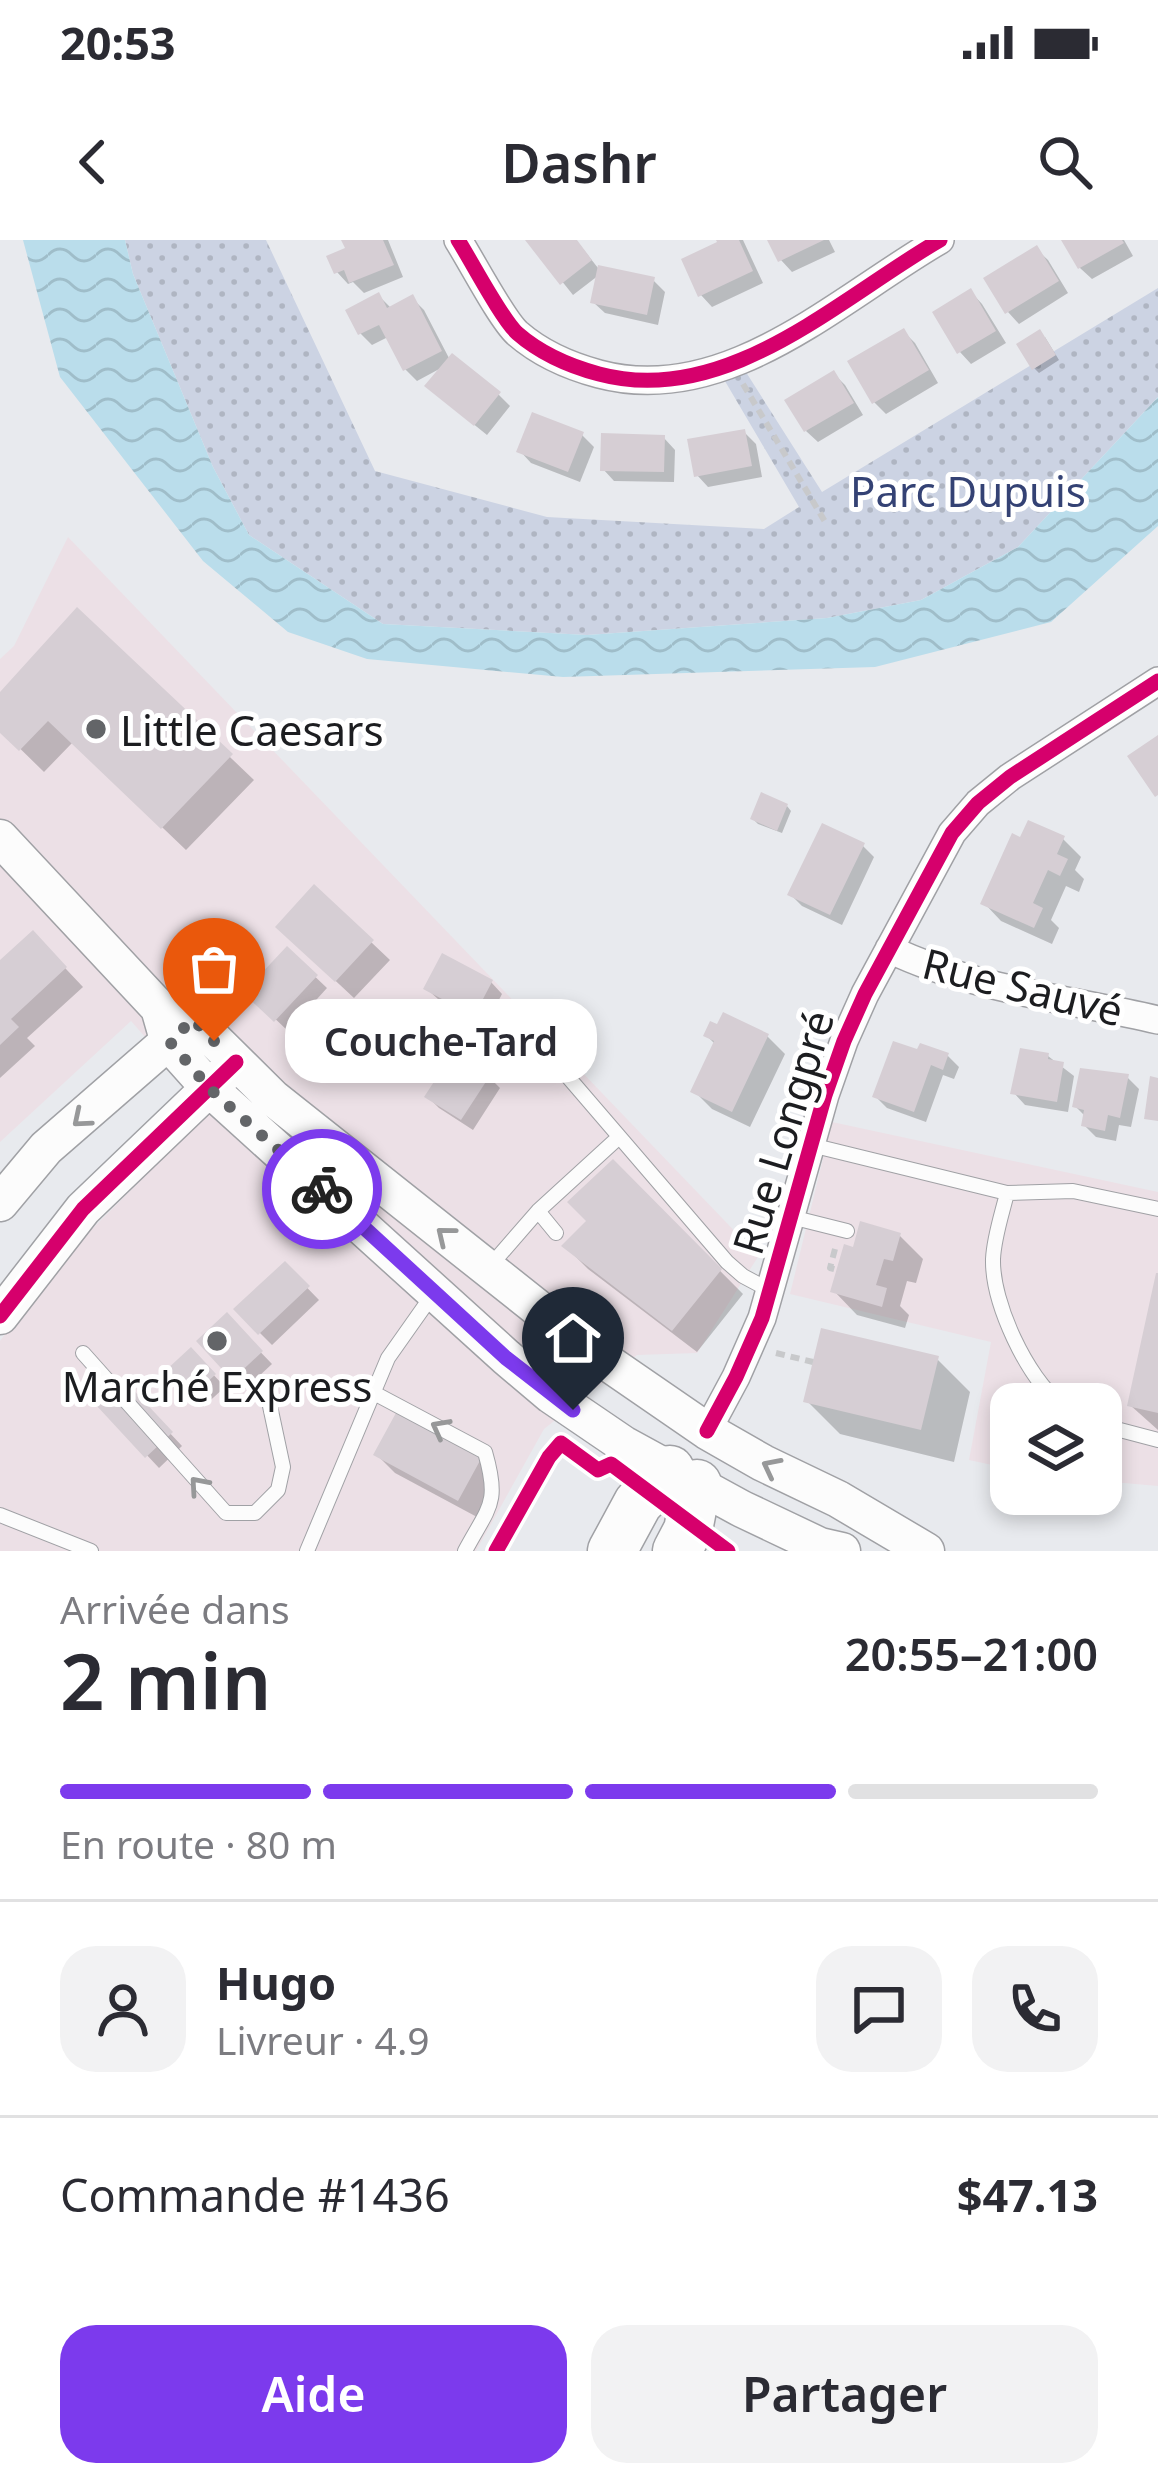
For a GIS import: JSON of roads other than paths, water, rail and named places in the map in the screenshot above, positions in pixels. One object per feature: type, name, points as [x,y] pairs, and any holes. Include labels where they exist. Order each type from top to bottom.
[{"type":"highway","points":[[612,1551],[638,1503],[683,1477],[688,1530],[677,1551]]},
{"type":"main road","points":[[0,838],[434,1292],[551,1395],[623,1444],[683,1477],[820,1546],[842,1551]]},
{"type":"main road","points":[[0,1202],[46,1148],[174,1023]]},
{"type":"main road","points":[[223,1076],[273,1098],[598,1355],[707,1431],[926,1551]]},
{"type":"main road","points":[[0,1316],[83,1209],[223,1076]]},
{"type":"main road","name":"Rue Longpré","points":[[683,1477],[707,1431]]},
{"type":"street","points":[[458,240],[514,332],[563,364],[628,382],[684,379],[731,366],[819,318],[901,250],[940,240]]},
{"type":"street","name":"Rue Longpré","points":[[707,1431],[742,1366],[771,1292],[844,1041],[952,832],[977,803],[1036,759],[1158,681]]},
{"type":"street","name":"Rue Sauvé","points":[[889,949],[972,980],[1158,1020]]},
{"type":"lane","points":[[538,1042],[727,1262],[771,1292]]},
{"type":"lane","points":[[488,1269],[538,1210],[619,1137]]},
{"type":"lane","points":[[811,1145],[1007,1193],[1073,1191],[1158,1209]]},
{"type":"lane","points":[[1007,1193],[994,1251],[994,1279],[1023,1358],[1040,1383]]},
{"type":"lane","points":[[538,1210],[556,1233]]},
{"type":"lane","points":[[791,1217],[847,1231]]},
{"type":"lane","points":[[307,1551],[388,1358],[434,1292]]},
{"type":"lane","points":[[82,1353],[226,1513],[255,1513],[278,1490],[283,1467],[267,1392]]},
{"type":"lane","points":[[374,1393],[485,1453],[494,1499],[465,1551]]},
{"type":"lane","points":[[1122,1431],[1158,1440]]},
{"type":"lane","points":[[0,1515],[91,1551]]},
{"type":"water","points":[[23,240],[125,240],[133,274],[213,467],[249,535],[383,624],[587,635],[827,618],[921,600],[1018,547],[1158,397],[1158,526],[1051,622],[875,667],[563,677],[367,659],[288,632],[203,561],[60,377]]},
{"type":"place","name":"Little Caesars","points":[[96,729]]},
{"type":"place","name":"Couche-Tard","points":[[214,1041]]},
{"type":"place","name":"Marché Express","points":[[217,1341]]},
{"type":"park label","name":"Parc Dupuis","points":[[968,490]]}]
